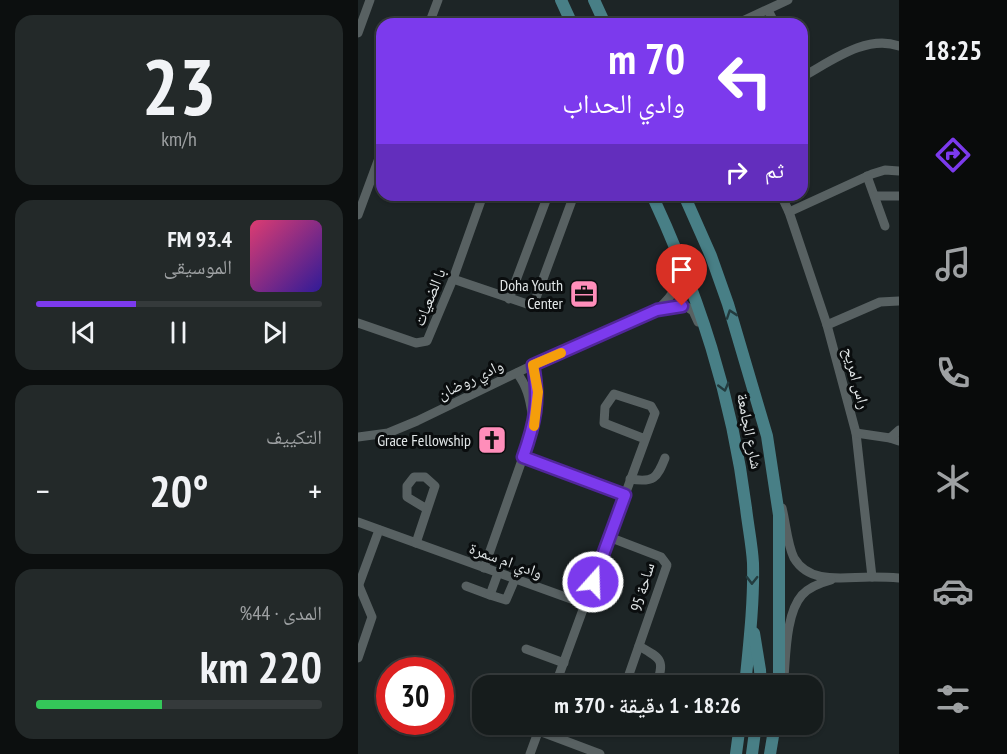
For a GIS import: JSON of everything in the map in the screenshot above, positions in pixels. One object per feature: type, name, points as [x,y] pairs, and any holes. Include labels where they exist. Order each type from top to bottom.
[{"type":"main road","points":[[561,0],[569,18]]},
{"type":"main road","points":[[594,0],[602,18]]},
{"type":"main road","name":"شارع الجامعة","points":[[655,201],[672,238],[712,348],[724,387],[738,449],[753,562],[746,675]]},
{"type":"main road","name":"شارع الجامعة","points":[[687,201],[711,256],[739,336],[767,436],[779,515],[781,675]]},
{"type":"main road","points":[[751,620],[760,675]]},
{"type":"main road","points":[[736,754],[739,735]]},
{"type":"main road","points":[[752,754],[755,735]]},
{"type":"main road","points":[[770,754],[773,735]]},
{"type":"street","points":[[358,1],[365,0]]},
{"type":"street","points":[[358,33],[370,0]]},
{"type":"street","points":[[431,18],[438,0]]},
{"type":"street","points":[[750,18],[788,0]]},
{"type":"street","points":[[768,10],[772,18]]},
{"type":"street","points":[[808,74],[859,48],[875,43],[888,42],[898,46]]},
{"type":"street","points":[[358,215],[376,166]]},
{"type":"street","points":[[789,212],[867,176],[885,170],[898,171]]},
{"type":"street","points":[[867,176],[885,226]]},
{"type":"street","points":[[875,196],[898,196]]},
{"type":"street","name":"با الضعيات","points":[[358,323],[416,343],[423,343],[431,336],[481,201]]},
{"type":"street","points":[[510,299],[546,201]]},
{"type":"street","points":[[453,279],[533,306],[572,201]]},
{"type":"street","name":"راس امريح","points":[[784,201],[827,325],[856,434],[872,577]]},
{"type":"street","name":"وادي روضان","points":[[657,310],[673,294],[678,282],[672,238]]},
{"type":"street","points":[[827,325],[880,302],[898,301]]},
{"type":"street","name":"وادي روضان","points":[[358,437],[388,433],[417,421],[533,365],[657,310],[687,307],[693,311],[712,348]]},
{"type":"street","points":[[484,568],[534,426],[538,392],[533,365]]},
{"type":"street","points":[[517,373],[531,401],[534,426]]},
{"type":"street","points":[[559,675],[655,413],[654,409],[614,394],[605,407],[604,423],[645,439]]},
{"type":"street","points":[[856,434],[894,440],[898,430]]},
{"type":"street","points":[[523,457],[625,495]]},
{"type":"street","points":[[631,479],[643,482],[652,480],[659,473],[665,458]]},
{"type":"street","points":[[776,492],[795,558],[809,573],[833,579],[898,578]]},
{"type":"street","points":[[416,543],[427,509]]},
{"type":"street","name":"وادي ام سمرة","points":[[358,522],[585,604]]},
{"type":"street","points":[[358,658],[372,617],[358,586],[379,530]]},
{"type":"street","name":"ساحة 95","points":[[609,537],[661,557],[667,562],[667,569],[629,675]]},
{"type":"street","points":[[490,595],[498,573]]},
{"type":"street","points":[[466,586],[506,600],[515,579]]},
{"type":"street","points":[[783,675],[790,626],[797,601],[808,590],[833,579]]},
{"type":"street","points":[[639,646],[656,656],[661,663],[660,675]]},
{"type":"street","points":[[526,649],[564,663]]},
{"type":"street","points":[[530,754],[537,735]]},
{"type":"street","points":[[556,735],[600,754]]},
{"type":"slow traffic","points":[[534,426],[538,392],[533,365],[561,353]]},
{"type":"place","name":"Doha Youth Center","points":[[584,294]]},
{"type":"place","name":"Grace Fellowship","points":[[492,440]]},
{"type":"route","points":[[593,582],[625,495],[523,457],[534,426],[538,405],[533,365],[657,310],[682,306]]}]
